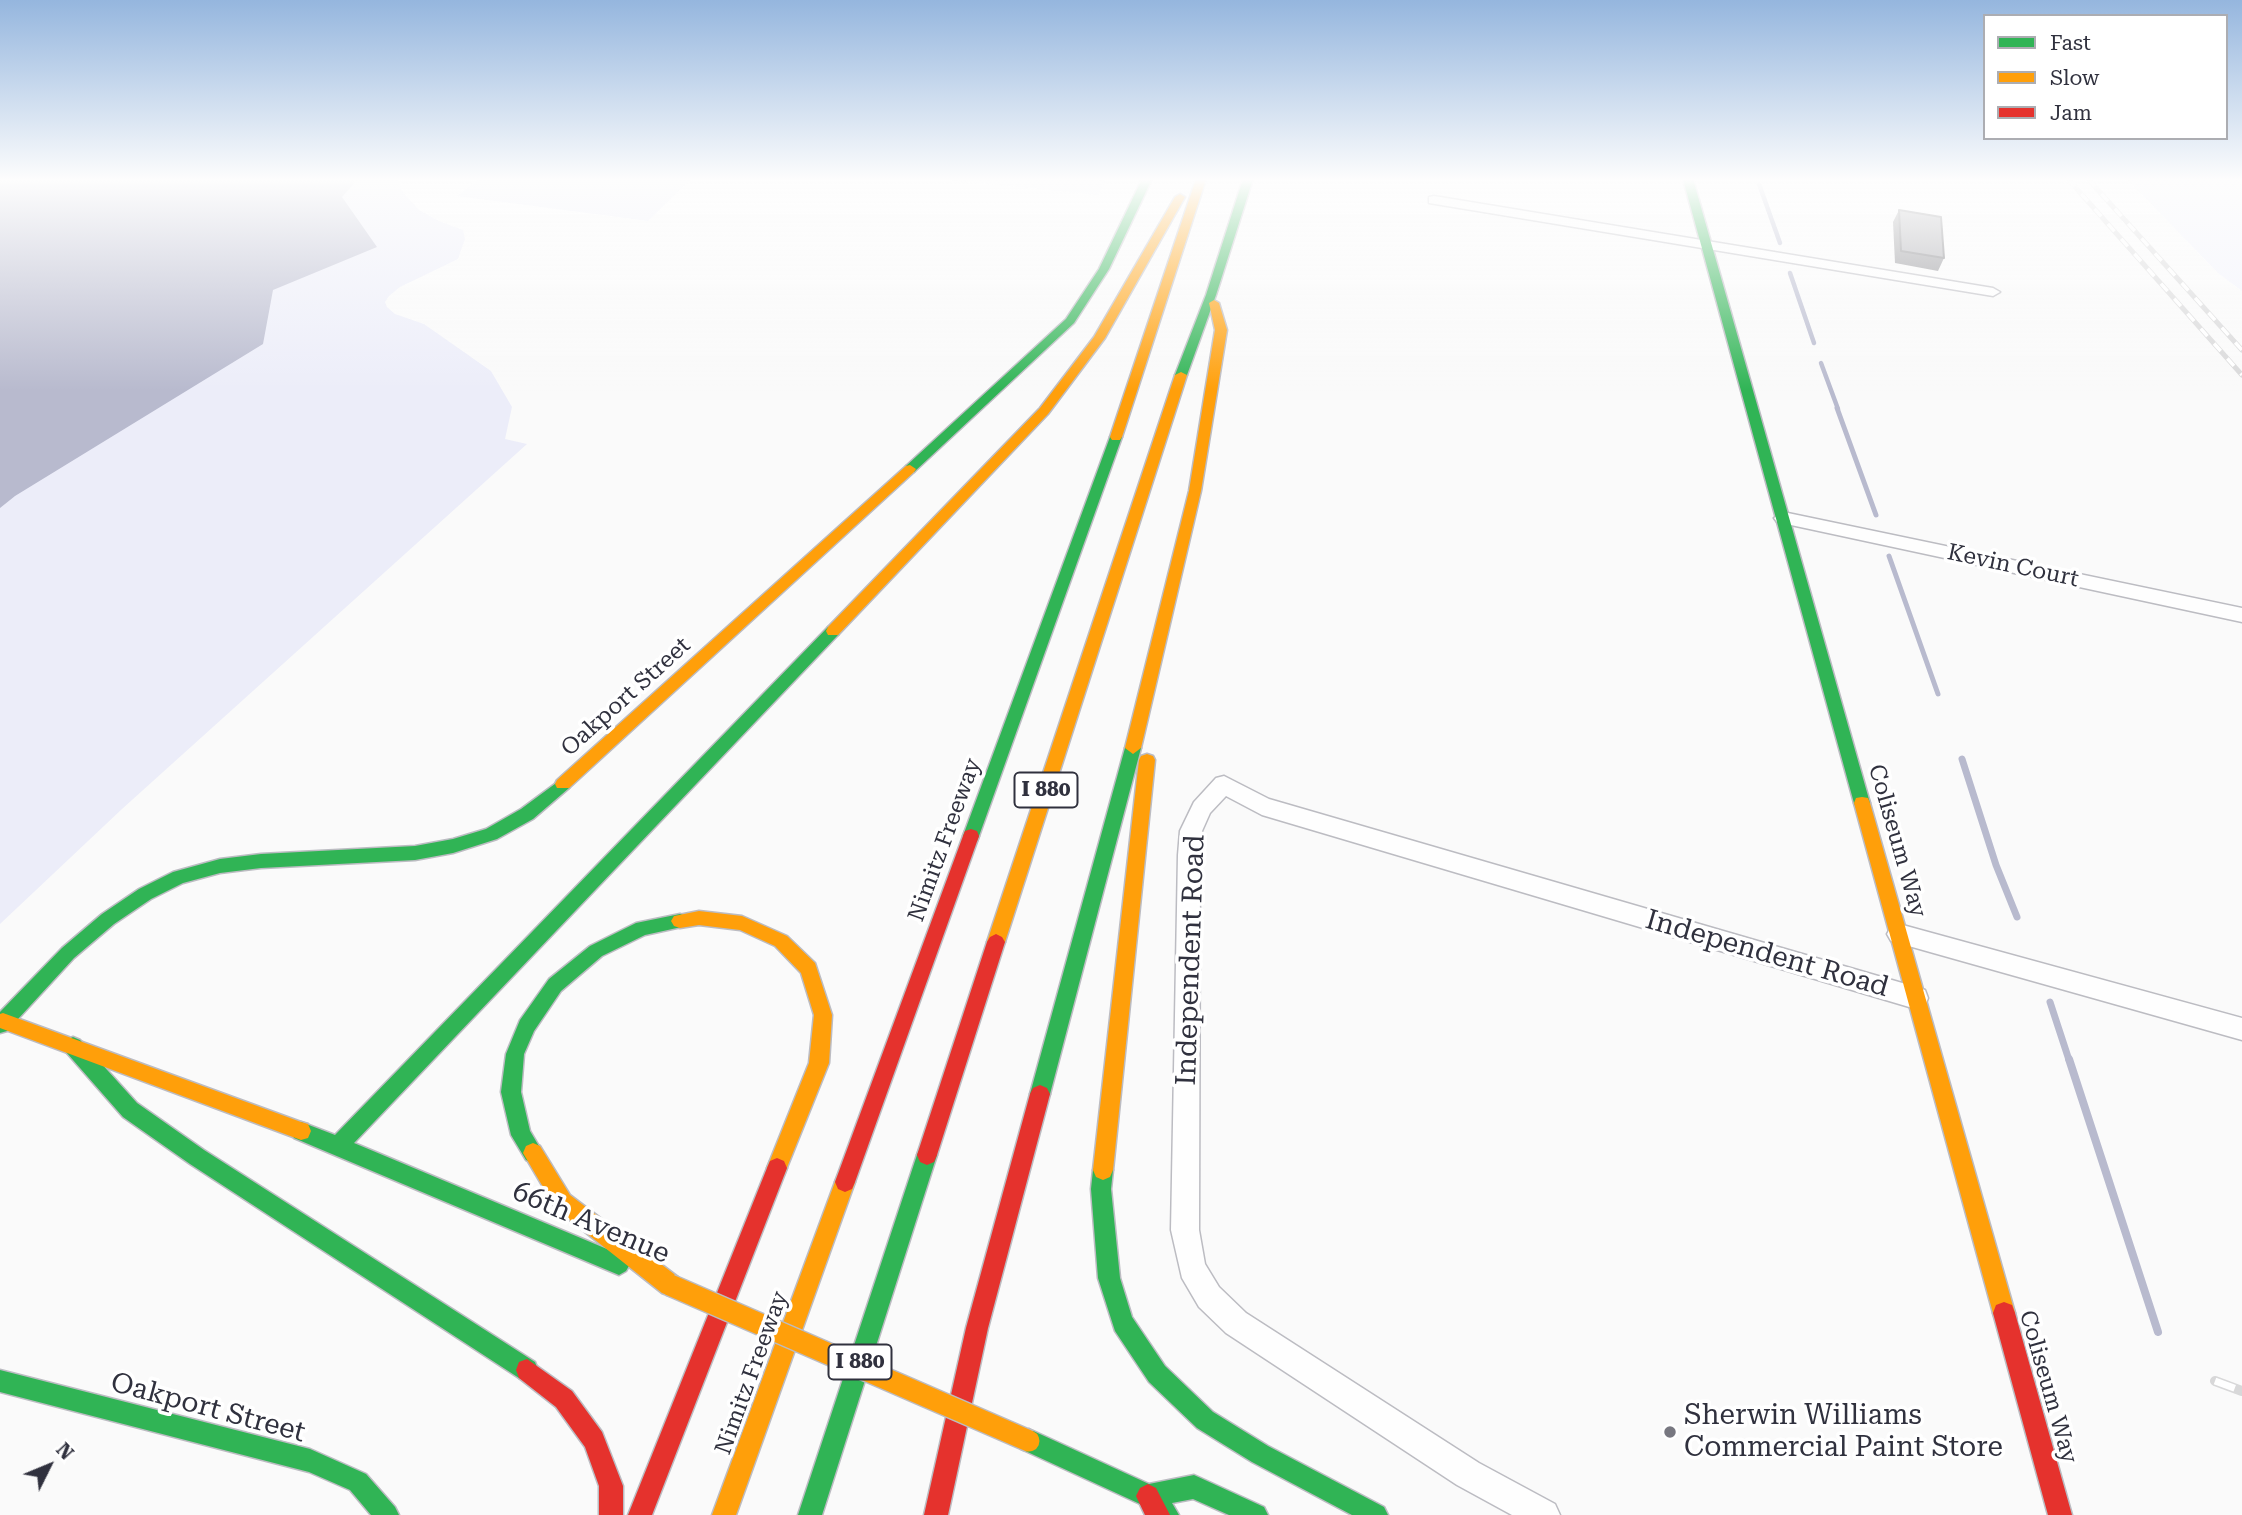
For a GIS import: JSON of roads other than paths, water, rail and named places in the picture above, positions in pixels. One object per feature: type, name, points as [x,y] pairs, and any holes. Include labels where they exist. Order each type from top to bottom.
[{"type":"main road","name":"Oakport Street","points":[[2,1023],[68,953],[108,919],[145,894],[179,877],[220,866],[261,861],[415,853],[453,846],[491,834],[527,814],[554,793],[1054,338],[1070,321],[1104,269],[1113,250]]},
{"type":"main road","points":[[339,1145],[1044,411],[1099,338],[1149,250]]},
{"type":"main road","name":"Nimitz Freeway","points":[[724,1515],[1137,379],[1177,250]]},
{"type":"main road","name":"I 880","points":[[810,1515],[1170,409],[1225,250]]},
{"type":"main road","name":"Coliseum Way","points":[[1707,250],[2060,1515]]},
{"type":"main road","points":[[936,1515],[977,1328],[1147,695],[1200,464],[1221,330],[1211,295]]},
{"type":"main road","points":[[1147,695],[1147,769],[1101,1189],[1109,1278],[1123,1323],[1157,1374],[1205,1420],[1260,1454],[1376,1515]]},
{"type":"main road","points":[[640,1515],[819,1063],[823,1015],[808,969],[781,941],[742,923],[699,918],[642,928],[596,951],[555,985],[527,1026],[515,1054],[511,1092],[521,1135],[563,1202],[670,1285]]},
{"type":"main road","name":"66th Avenue","points":[[2,1023],[73,1046],[339,1145],[1029,1441],[1148,1496],[1167,1515]]},
{"type":"main road","points":[[73,1046],[130,1110],[141,1118],[197,1157],[516,1361],[564,1399],[594,1440],[611,1486],[611,1515]]},
{"type":"main road","name":"Oakport Street","points":[[0,1381],[310,1461],[359,1482],[387,1515]]},
{"type":"main road","points":[[1158,1515],[1148,1496],[1194,1487],[1256,1515]]},
{"type":"street","points":[[1729,250],[1993,292]]},
{"type":"street","name":"Kevin Court","points":[[1783,518],[2242,615]]},
{"type":"street","name":"Independent Road","points":[[1544,1515],[1468,1474],[1236,1323],[1209,1297],[1192,1268],[1185,1230],[1189,855],[1191,831],[1202,808],[1224,784],[1262,806],[1916,998]]},
{"type":"street","points":[[1899,934],[2242,1029]]},
{"type":"water","points":[[0,250],[370,250],[273,290],[263,344],[15,496],[0,508]]},
{"type":"waterway","points":[[1790,273],[1814,343]]},
{"type":"waterway","points":[[1821,363],[1838,409]]},
{"type":"waterway","points":[[1837,408],[1876,515]]},
{"type":"waterway","points":[[1889,556],[1938,694]]},
{"type":"waterway","points":[[1962,759],[1996,865],[2017,917]]},
{"type":"waterway","points":[[2050,1002],[2069,1060]]},
{"type":"waterway","points":[[2069,1059],[2158,1332]]},
{"type":"railway","points":[[2131,250],[2242,375]]},
{"type":"railway","points":[[2152,250],[2242,350]]},
{"type":"railway","points":[[2215,1381],[2242,1391]]},
{"type":"place","name":"Sherwin Williams Commercial Paint Store","points":[[1670,1432]]}]
